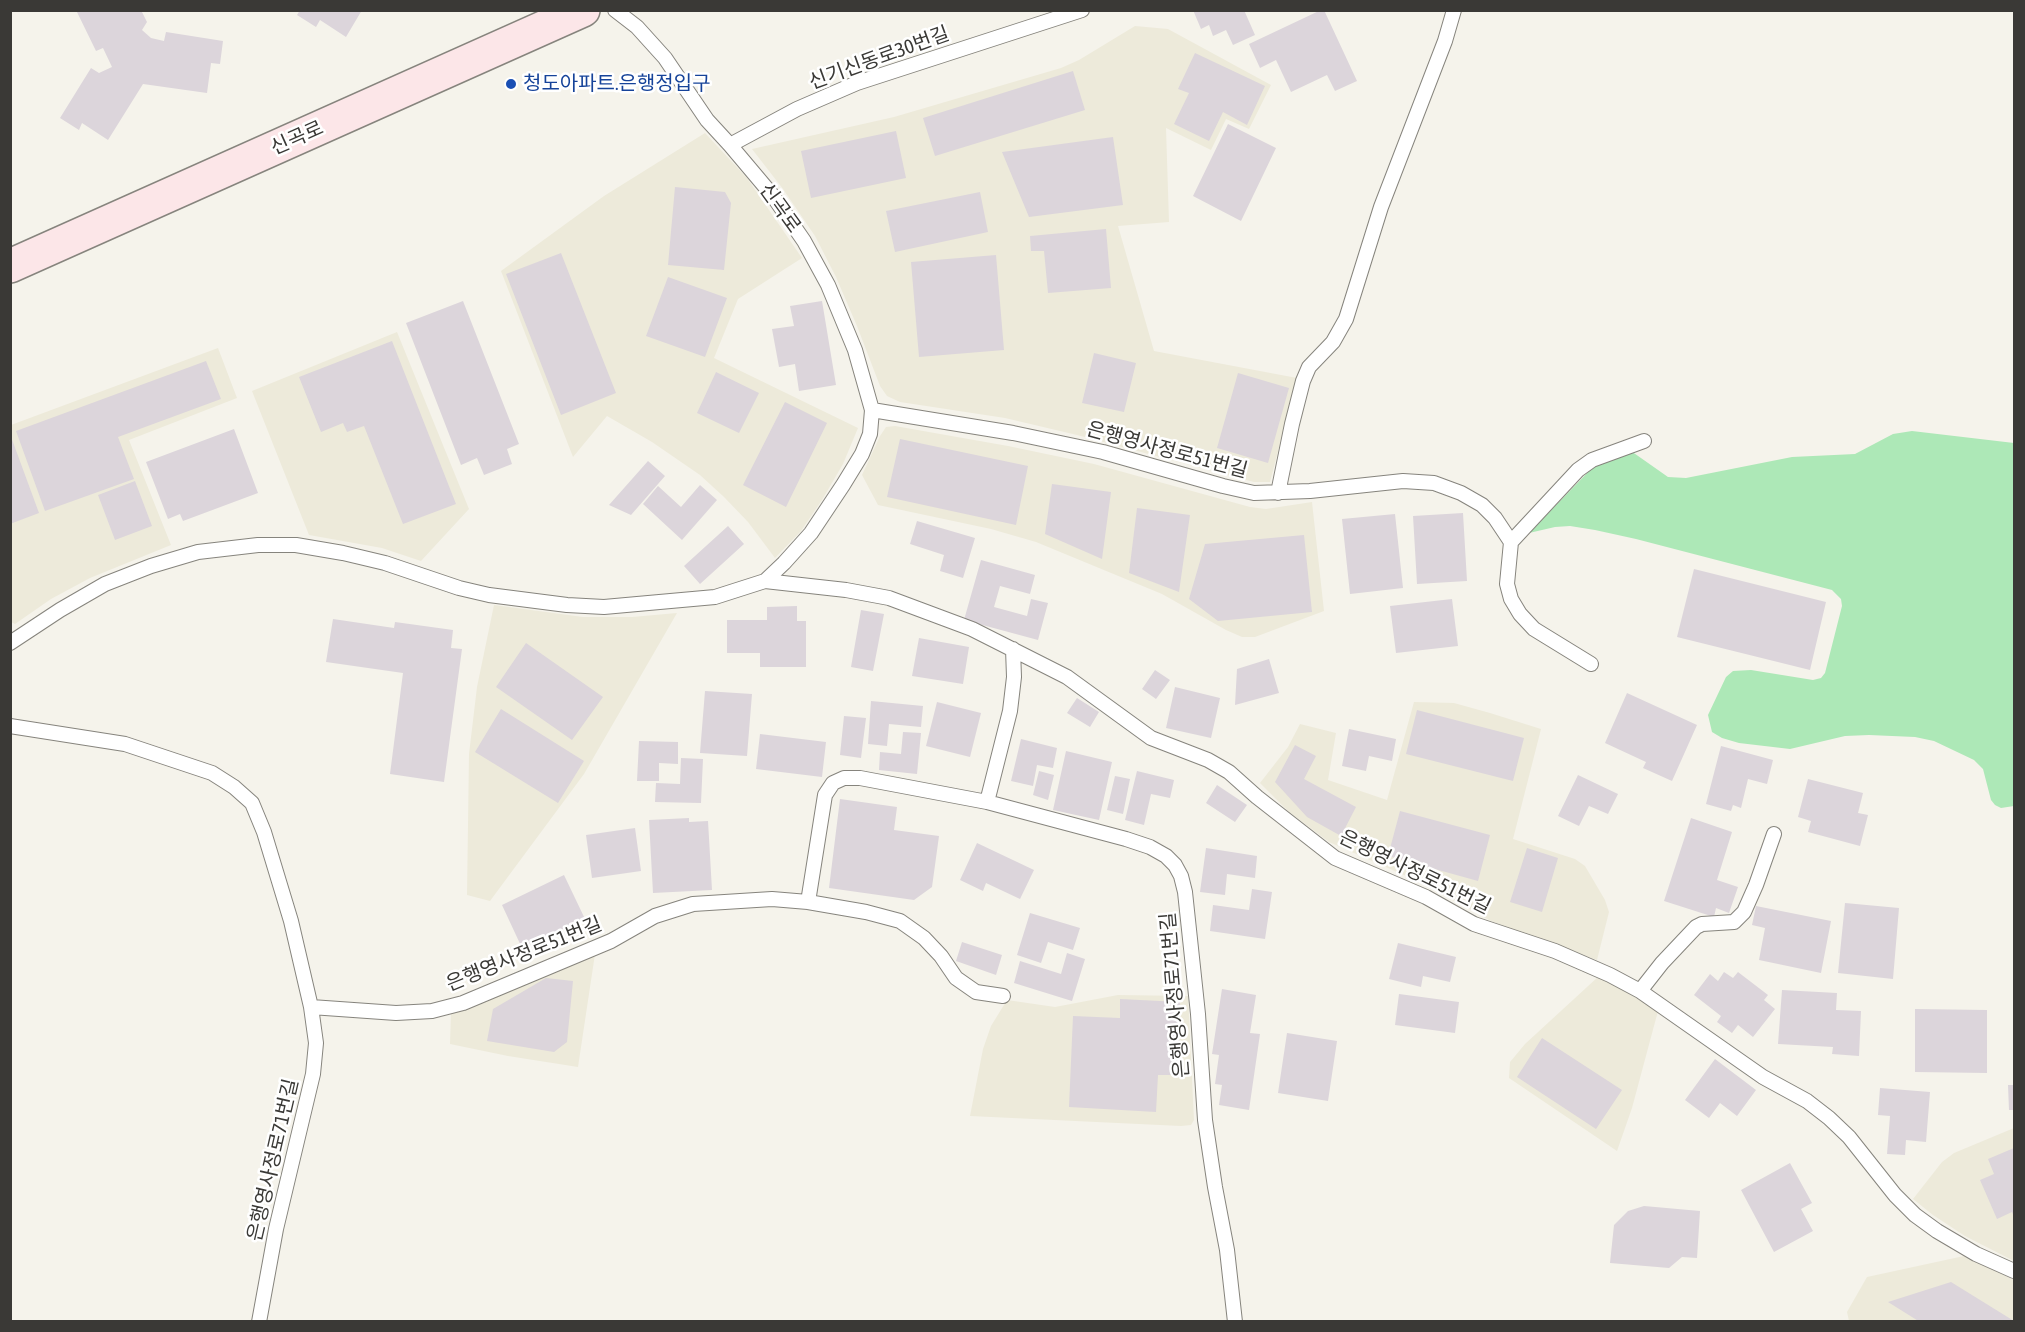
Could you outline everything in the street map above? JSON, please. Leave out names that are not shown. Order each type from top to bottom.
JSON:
[{"type":"street","name":"신곡로","points":[[10,266],[583,10]]},
{"type":"lane","name":"신곡로","points":[[615,10],[637,27],[665,58],[707,120],[773,196],[804,241],[828,285],[855,350],[872,410]]},
{"type":"lane","name":"신기신동로30번길","points":[[730,145],[797,109],[857,83],[1082,10]]},
{"type":"lane","points":[[1278,493],[1303,381],[1310,367],[1332,342],[1346,319],[1381,207],[1445,41],[1454,10]]},
{"type":"lane","name":"은행영사정로51번길","points":[[765,581],[811,533],[843,485],[862,454],[870,434],[872,410],[1013,433],[1103,452],[1254,493],[1278,493],[1404,481],[1434,483],[1461,493],[1482,506],[1495,518],[1511,542]]},
{"type":"lane","points":[[1591,664],[1534,629],[1520,614],[1511,599],[1507,584],[1511,542],[1578,470],[1592,460],[1644,441]]},
{"type":"lane","name":"은행영사정로51번길","points":[[10,643],[105,584],[151,566],[198,552],[258,544],[296,545],[343,553],[386,563],[459,588],[489,595],[567,605],[604,607],[715,597],[765,581],[846,590],[889,598],[972,629],[1067,677],[1151,738],[1208,760],[1229,772],[1335,858],[1426,897],[1474,924],[1589,964],[1640,992],[1763,1077],[1807,1101],[1829,1118],[1849,1137],[1895,1196],[1915,1215],[1976,1254],[2014,1271]]},
{"type":"lane","points":[[987,802],[1010,711],[1014,677],[1013,649]]},
{"type":"lane","points":[[10,726],[125,744],[212,773],[234,787],[252,803],[264,832],[291,921],[311,1007]]},
{"type":"lane","name":"은행영사정로71번길","points":[[808,902],[825,795],[833,783],[844,778],[860,778],[987,802],[1150,848],[1166,856],[1175,865],[1185,892],[1192,949],[1204,1120],[1227,1250],[1235,1322]]},
{"type":"lane","points":[[1640,992],[1691,931],[1702,924],[1734,922],[1744,912],[1774,834]]},
{"type":"lane","name":"은행영사정로51번길","points":[[311,1007],[396,1013],[432,1011],[463,1003],[611,941],[655,916],[693,904],[772,899],[808,902],[866,912],[900,921],[924,938],[941,956],[956,978],[976,992],[1003,996]]},
{"type":"lane","name":"은행영사정로71번길","points":[[259,1322],[276,1229],[313,1074],[316,1042],[311,1007]]},
{"type":"shaded area","points":[[1135,26],[1168,29],[1271,85],[1249,129],[1226,119],[1211,150],[1166,128],[1169,222],[1118,226],[1154,351],[1297,378],[1270,482],[1254,482],[1005,418],[900,402],[887,396],[880,386],[836,277],[815,236],[752,149],[894,117],[1061,68],[1079,60]]},
{"type":"shaded area","points":[[705,133],[747,178],[802,258],[738,299],[714,358],[858,428],[843,464],[822,500],[801,531],[775,558],[748,522],[700,475],[652,442],[607,416],[573,457],[501,271],[604,196]]},
{"type":"shaded area","points":[[397,332],[469,509],[421,561],[382,548],[309,535],[252,391]]},
{"type":"shaded area","points":[[218,348],[237,398],[129,440],[171,545],[90,578],[51,599],[15,624],[11,622],[11,425]]},
{"type":"shaded area","points":[[895,426],[1094,464],[1250,507],[1266,509],[1312,502],[1324,611],[1255,637],[1242,637],[1162,594],[1036,542],[991,529],[878,505],[862,475],[886,427]]},
{"type":"shaded area","points":[[494,605],[583,617],[632,617],[677,613],[584,774],[490,901],[467,895],[469,754],[477,687]]},
{"type":"shaded area","points":[[1414,702],[1454,703],[1541,729],[1513,839],[1575,859],[1585,866],[1605,900],[1609,912],[1597,960],[1491,921],[1422,883],[1329,842],[1289,812],[1260,783],[1288,747],[1300,724],[1336,733],[1328,780],[1387,800]]},
{"type":"shaded area","points":[[595,954],[578,1067],[450,1044],[451,1013]]},
{"type":"shaded area","points":[[1599,976],[1658,1011],[1632,1108],[1617,1151],[1509,1078],[1510,1062],[1525,1044]]},
{"type":"shaded area","points":[[1118,995],[1188,996],[1194,1120],[1191,1125],[970,1116],[983,1049],[991,1026],[1007,1000],[1055,1007]]},
{"type":"shaded area","points":[[2014,1128],[2014,1261],[1965,1236],[1913,1199],[1942,1162],[1954,1153]]},
{"type":"shaded area","points":[[1964,1256],[2014,1280],[2014,1321],[1849,1321],[1847,1312],[1867,1277]]},
{"type":"green space","points":[[1912,431],[2014,443],[2014,806],[2001,808],[1995,805],[1991,800],[1983,769],[1974,760],[1934,741],[1915,737],[1845,736],[1790,749],[1739,743],[1712,732],[1708,715],[1726,677],[1733,671],[1751,670],[1813,680],[1821,678],[1825,673],[1842,606],[1841,599],[1832,590],[1595,530],[1570,526],[1529,533],[1593,467],[1631,451],[1668,477],[1686,478],[1792,457],[1855,454],[1893,434]]},
{"type":"building","points":[[76,10],[141,10],[147,22],[142,30],[151,38],[164,41],[166,32],[223,41],[220,64],[211,63],[207,93],[143,84],[108,140],[82,123],[79,130],[60,118],[91,68],[99,73],[112,67],[103,48],[96,51]]},
{"type":"building","points":[[300,10],[362,10],[346,37],[320,20],[316,27],[297,15]]},
{"type":"building","points":[[1193,10],[1244,10],[1255,35],[1233,45],[1226,30],[1213,36],[1209,25],[1201,29]]},
{"type":"building","points":[[1324,10],[1357,81],[1335,91],[1327,75],[1291,92],[1276,60],[1260,68],[1249,44]]},
{"type":"building","points":[[1195,53],[1265,86],[1247,125],[1223,112],[1209,141],[1174,124],[1189,93],[1178,89]]},
{"type":"building","points":[[1073,71],[1085,110],[935,156],[923,118]]},
{"type":"building","points":[[1228,124],[1276,148],[1241,221],[1193,196]]},
{"type":"building","points":[[896,131],[906,178],[811,198],[801,151]]},
{"type":"building","points":[[1113,137],[1123,205],[1029,217],[1002,152]]},
{"type":"building","points":[[675,187],[725,192],[731,203],[724,270],[668,265]]},
{"type":"building","points":[[980,192],[988,232],[895,252],[886,211]]},
{"type":"building","points":[[1106,229],[1111,288],[1048,293],[1044,251],[1031,251],[1030,236]]},
{"type":"building","points":[[561,253],[616,393],[561,415],[506,274]]},
{"type":"building","points":[[996,255],[1004,350],[919,357],[911,262]]},
{"type":"building","points":[[668,277],[727,298],[705,357],[646,336]]},
{"type":"building","points":[[463,301],[519,444],[507,449],[512,464],[484,475],[477,458],[461,465],[406,323]]},
{"type":"building","points":[[822,301],[836,385],[799,391],[795,364],[779,367],[772,329],[794,326],[790,306]]},
{"type":"building","points":[[392,341],[456,504],[403,524],[364,426],[347,432],[343,423],[321,432],[299,377]]},
{"type":"building","points":[[1094,353],[1136,363],[1124,412],[1082,403]]},
{"type":"building","points":[[206,361],[221,399],[118,437],[134,479],[45,511],[16,431]]},
{"type":"building","points":[[716,372],[759,393],[739,433],[697,413]]},
{"type":"building","points":[[1238,373],[1289,388],[1268,463],[1217,448]]},
{"type":"building","points":[[785,402],[827,423],[786,507],[743,485]]},
{"type":"building","points":[[234,429],[258,493],[183,521],[180,514],[168,519],[146,462]]},
{"type":"building","points":[[10,434],[39,513],[10,524]]},
{"type":"building","points":[[900,439],[1028,466],[1016,525],[887,497]]},
{"type":"building","points":[[648,461],[665,476],[631,515],[609,505]]},
{"type":"building","points":[[135,481],[152,526],[115,540],[98,495]]},
{"type":"building","points":[[1052,484],[1111,492],[1102,559],[1045,534]]},
{"type":"building","points":[[700,485],[717,500],[682,540],[643,504],[658,486],[681,507]]},
{"type":"building","points":[[1137,508],[1190,515],[1179,592],[1129,573]]},
{"type":"building","points":[[1463,513],[1467,581],[1417,584],[1413,516]]},
{"type":"building","points":[[1395,514],[1403,588],[1350,594],[1342,519]]},
{"type":"building","points":[[917,521],[975,538],[963,578],[940,571],[944,555],[910,544]]},
{"type":"building","points":[[728,526],[744,544],[700,584],[684,566]]},
{"type":"building","points":[[1304,535],[1312,612],[1218,621],[1189,599],[1205,544]]},
{"type":"building","points":[[981,560],[1035,575],[1030,594],[1000,586],[994,607],[1027,616],[1031,599],[1048,603],[1038,640],[964,620]]},
{"type":"building","points":[[1694,569],[1826,602],[1810,670],[1677,637]]},
{"type":"building","points":[[1452,599],[1458,646],[1396,653],[1390,606]]},
{"type":"building","points":[[797,606],[797,621],[806,621],[806,667],[760,667],[760,653],[727,653],[727,620],[767,620],[767,607]]},
{"type":"building","points":[[861,610],[884,614],[873,671],[851,667]]},
{"type":"building","points":[[333,619],[394,628],[395,622],[453,630],[451,648],[462,649],[444,782],[390,774],[403,673],[326,662]]},
{"type":"building","points":[[919,638],[969,647],[963,684],[912,676]]},
{"type":"building","points":[[526,643],[603,697],[572,740],[496,687]]},
{"type":"building","points":[[1269,659],[1279,693],[1235,705],[1237,669]]},
{"type":"building","points":[[1155,670],[1170,680],[1156,699],[1142,689]]},
{"type":"building","points":[[1175,687],[1220,698],[1211,738],[1166,728]]},
{"type":"building","points":[[705,691],[752,694],[747,756],[700,753]]},
{"type":"building","points":[[1627,693],[1697,725],[1672,781],[1643,768],[1646,762],[1605,743]]},
{"type":"building","points":[[1077,698],[1099,712],[1090,727],[1067,713]]},
{"type":"building","points":[[871,701],[923,706],[921,727],[889,724],[887,746],[868,744]]},
{"type":"building","points":[[937,702],[981,713],[970,757],[926,746]]},
{"type":"building","points":[[501,709],[584,761],[558,803],[475,752]]},
{"type":"building","points":[[1417,710],[1524,738],[1513,781],[1406,754]]},
{"type":"building","points":[[844,716],[866,718],[861,758],[840,755]]},
{"type":"building","points":[[1349,729],[1396,739],[1392,761],[1369,756],[1366,771],[1342,766]]},
{"type":"building","points":[[903,732],[921,733],[917,774],[879,770],[880,752],[901,754]]},
{"type":"building","points":[[760,734],[826,742],[822,777],[756,769]]},
{"type":"building","points":[[1021,739],[1057,748],[1053,768],[1037,765],[1033,786],[1011,781]]},
{"type":"building","points":[[639,741],[678,742],[678,764],[659,763],[659,781],[637,781]]},
{"type":"building","points":[[1295,745],[1316,756],[1304,779],[1356,807],[1341,836],[1307,817],[1275,782]]},
{"type":"building","points":[[1721,746],[1773,760],[1767,784],[1748,779],[1741,808],[1733,805],[1731,811],[1706,804]]},
{"type":"building","points":[[1066,751],[1112,762],[1099,820],[1053,810]]},
{"type":"building","points":[[681,758],[703,759],[701,803],[655,802],[656,783],[680,784]]},
{"type":"building","points":[[1039,771],[1054,775],[1048,800],[1033,795]]},
{"type":"building","points":[[1137,771],[1174,780],[1170,798],[1151,794],[1144,825],[1125,820]]},
{"type":"building","points":[[1578,775],[1618,794],[1608,814],[1589,806],[1579,826],[1558,816]]},
{"type":"building","points":[[1115,776],[1130,779],[1123,814],[1107,810]]},
{"type":"building","points":[[1808,779],[1863,793],[1858,813],[1868,815],[1860,846],[1808,832],[1811,821],[1798,817]]},
{"type":"building","points":[[1217,785],[1247,805],[1235,822],[1206,803]]},
{"type":"building","points":[[840,799],[897,807],[894,830],[939,836],[932,887],[914,900],[829,888]]},
{"type":"building","points":[[1400,811],[1490,835],[1478,881],[1388,856]]},
{"type":"building","points":[[689,818],[689,822],[708,821],[712,890],[653,893],[649,820]]},
{"type":"building","points":[[1691,818],[1732,832],[1717,880],[1738,887],[1729,913],[1716,908],[1714,917],[1664,901]]},
{"type":"building","points":[[635,828],[641,871],[592,878],[586,835]]},
{"type":"building","points":[[977,843],[1034,870],[1020,899],[986,883],[983,891],[960,880]]},
{"type":"building","points":[[1206,848],[1257,856],[1255,878],[1227,874],[1225,895],[1200,892]]},
{"type":"building","points":[[1527,848],[1558,858],[1542,912],[1510,902]]},
{"type":"building","points":[[564,875],[585,919],[522,948],[502,905]]},
{"type":"building","points":[[1252,889],[1272,892],[1265,939],[1210,931],[1213,905],[1249,910]]},
{"type":"building","points":[[1845,903],[1899,908],[1893,979],[1838,973]]},
{"type":"building","points":[[1756,906],[1831,921],[1821,973],[1759,960],[1765,928],[1752,925]]},
{"type":"building","points":[[1030,913],[1080,928],[1073,950],[1048,942],[1041,963],[1017,955]]},
{"type":"building","points":[[962,942],[1002,955],[996,975],[956,961]]},
{"type":"building","points":[[1398,943],[1456,957],[1450,982],[1423,976],[1421,987],[1389,979]]},
{"type":"building","points":[[1067,953],[1085,959],[1072,1001],[1014,983],[1020,961],[1061,974]]},
{"type":"building","points":[[1724,972],[1733,978],[1738,972],[1768,995],[1764,1000],[1775,1009],[1753,1037],[1738,1025],[1732,1033],[1717,1022],[1721,1016],[1694,995],[1710,974],[1718,981]]},
{"type":"building","points":[[546,978],[573,981],[567,1042],[554,1052],[487,1041],[493,1009]]},
{"type":"building","points":[[1222,989],[1256,995],[1250,1033],[1260,1034],[1249,1110],[1219,1105],[1222,1085],[1215,1084],[1219,1055],[1212,1054]]},
{"type":"building","points":[[1782,990],[1837,993],[1836,1010],[1861,1011],[1859,1056],[1832,1054],[1833,1047],[1778,1044]]},
{"type":"building","points":[[1399,994],[1459,1002],[1455,1033],[1395,1025]]},
{"type":"building","points":[[1120,999],[1180,1002],[1177,1075],[1158,1075],[1156,1112],[1069,1107],[1073,1016],[1120,1018]]},
{"type":"building","points":[[1915,1009],[1987,1010],[1987,1073],[1915,1072]]},
{"type":"building","points":[[1287,1033],[1337,1041],[1328,1101],[1278,1093]]},
{"type":"building","points":[[1542,1038],[1622,1090],[1596,1129],[1517,1077]]},
{"type":"building","points":[[1715,1059],[1756,1090],[1737,1116],[1720,1103],[1709,1118],[1685,1100]]},
{"type":"building","points":[[2008,1085],[2014,1085],[2014,1110],[2009,1110]]},
{"type":"building","points":[[1880,1088],[1930,1092],[1926,1142],[1906,1140],[1905,1155],[1887,1154],[1890,1116],[1878,1115]]},
{"type":"building","points":[[2014,1148],[2014,1217],[2012,1212],[1997,1219],[1980,1180],[1994,1174],[1988,1159]]},
{"type":"building","points":[[1790,1163],[1812,1203],[1801,1209],[1813,1231],[1774,1252],[1741,1190]]},
{"type":"building","points":[[1644,1206],[1700,1211],[1697,1258],[1682,1257],[1669,1268],[1610,1263],[1614,1225],[1628,1211]]},
{"type":"building","points":[[1951,1282],[2014,1322],[1920,1322],[1888,1302]]},
{"type":"place","name":"청도아파트.은행정입구","points":[[511,84]]}]
